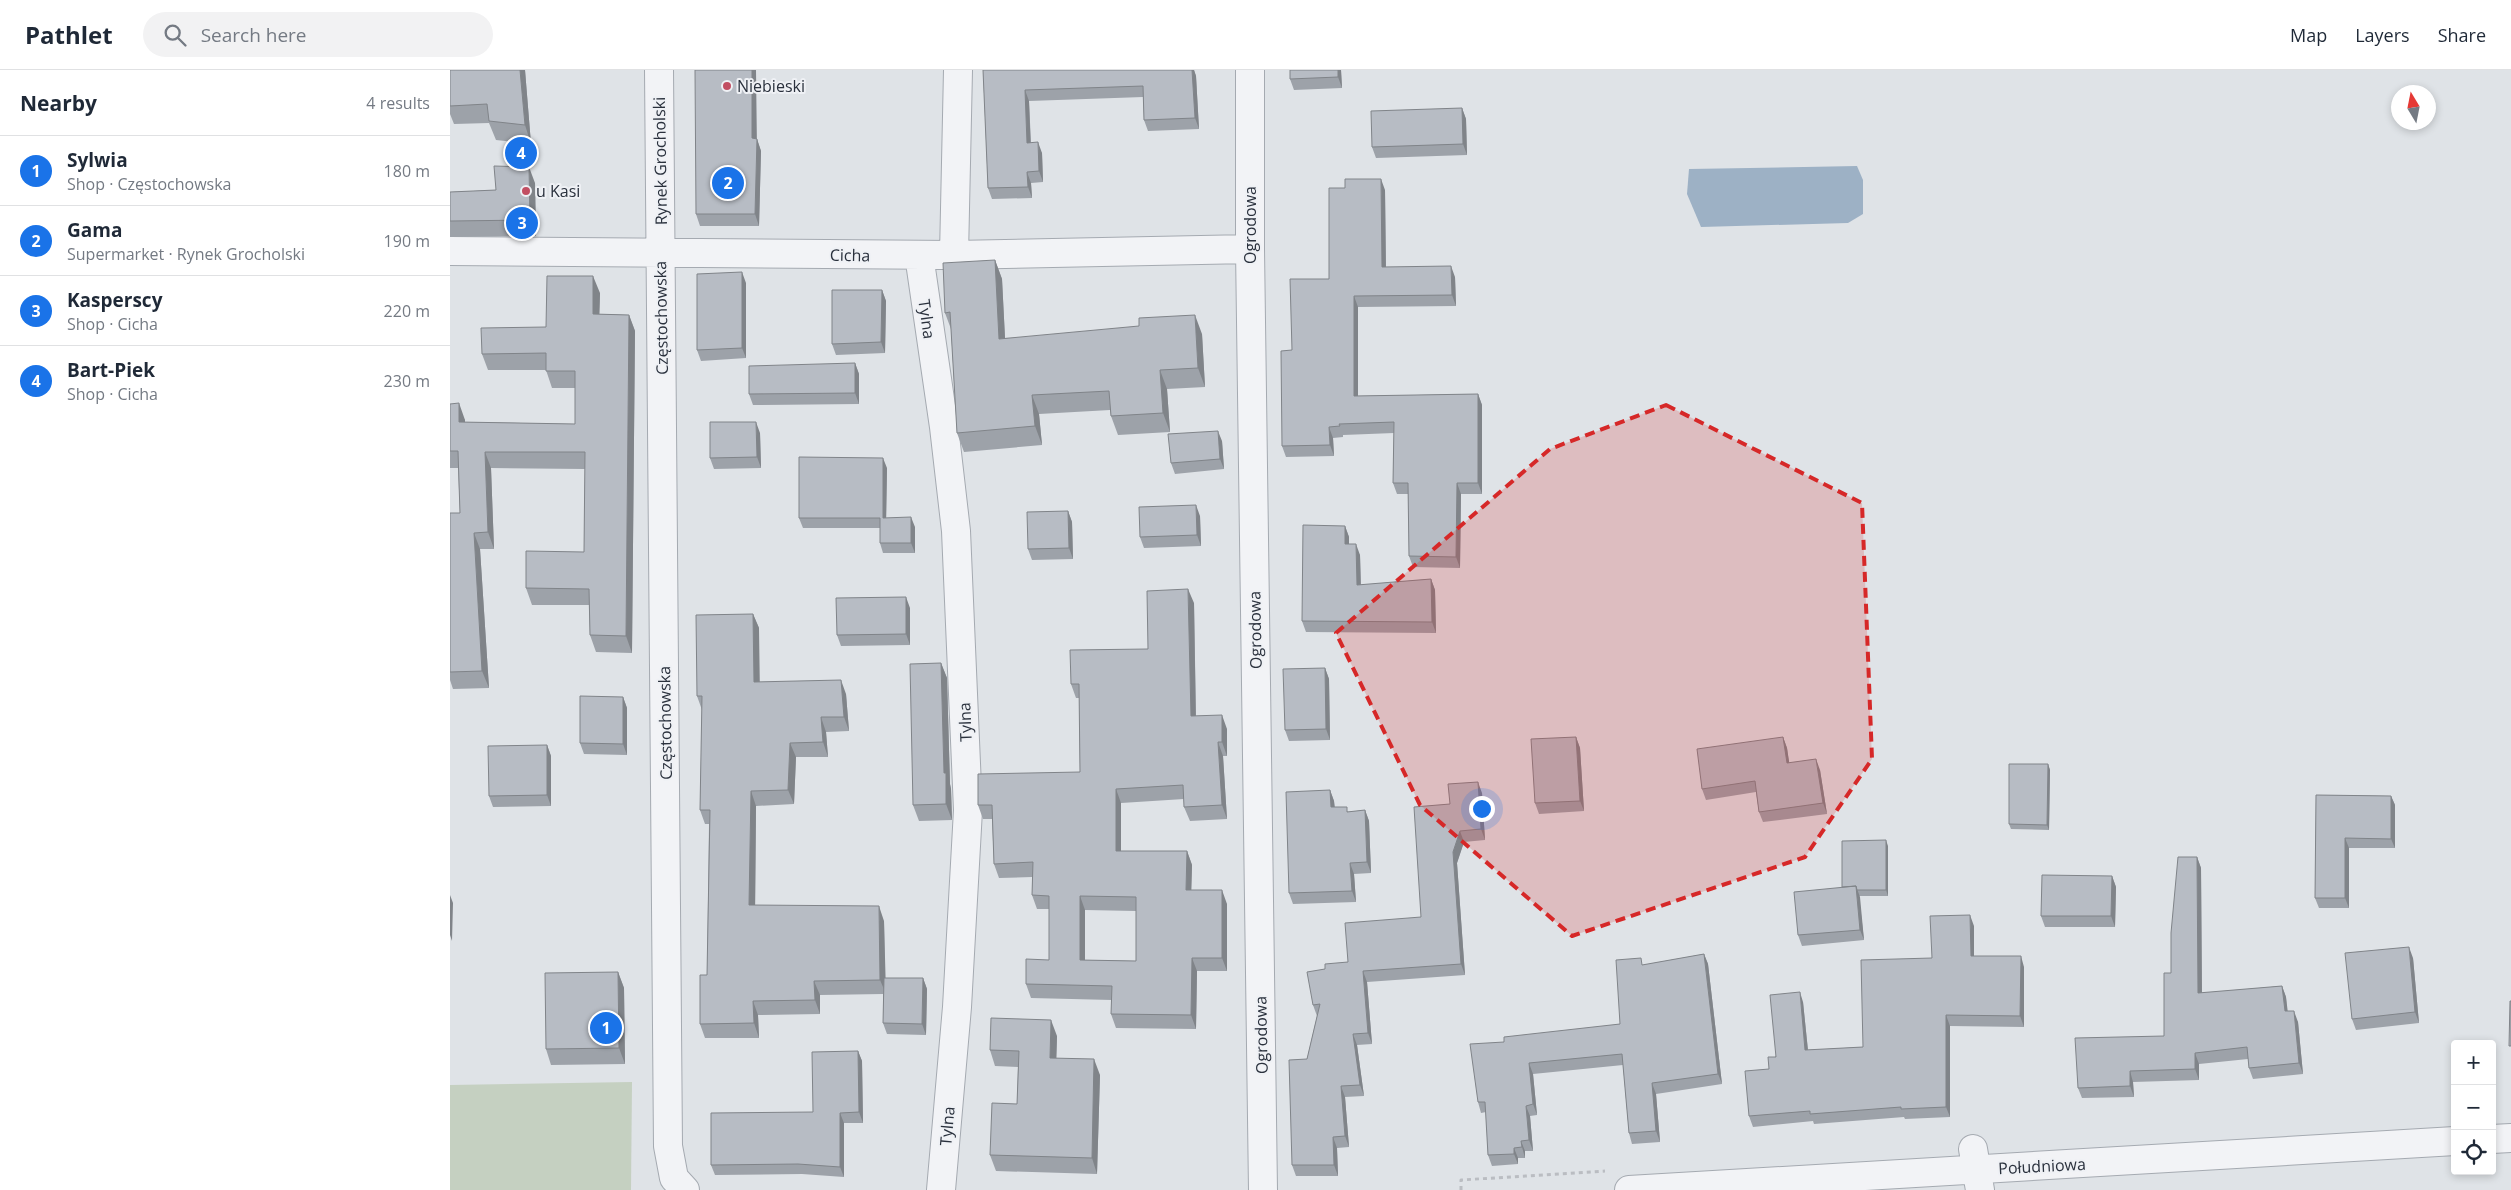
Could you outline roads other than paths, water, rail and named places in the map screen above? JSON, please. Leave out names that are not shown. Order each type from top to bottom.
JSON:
[{"type":"street","name":"Rynek Grocholski","points":[[659,70],[661,252]]},
{"type":"street","points":[[954,255],[958,70]]},
{"type":"street","name":"Ogrodowa","points":[[1250,70],[1250,249],[1263,1190]]},
{"type":"street","name":"Cicha","points":[[450,251],[954,255],[1250,249]]},
{"type":"street","name":"Częstochowska","points":[[661,252],[668,1146],[674,1178],[682,1189]]},
{"type":"street","name":"Tylna","points":[[919,255],[944,427],[956,531],[968,810],[957,1006],[941,1190]]},
{"type":"street","points":[[2496,1139],[2511,1138]]},
{"type":"street","name":"Południowa","points":[[1629,1190],[2451,1141]]},
{"type":"water","points":[[1857,166],[1863,180],[1863,214],[1848,223],[1701,227],[1687,194],[1689,169]]},
{"type":"place","name":"Niebieski","points":[[727,86]]},
{"type":"place","name":"Bart-Piek","points":[[521,153]]},
{"type":"place","name":"Gama","points":[[728,183]]},
{"type":"place","name":"u Kasi","points":[[526,191]]},
{"type":"place","name":"Kasperscy","points":[[522,223]]},
{"type":"place","name":"Sylwia","points":[[606,1028]]}]
